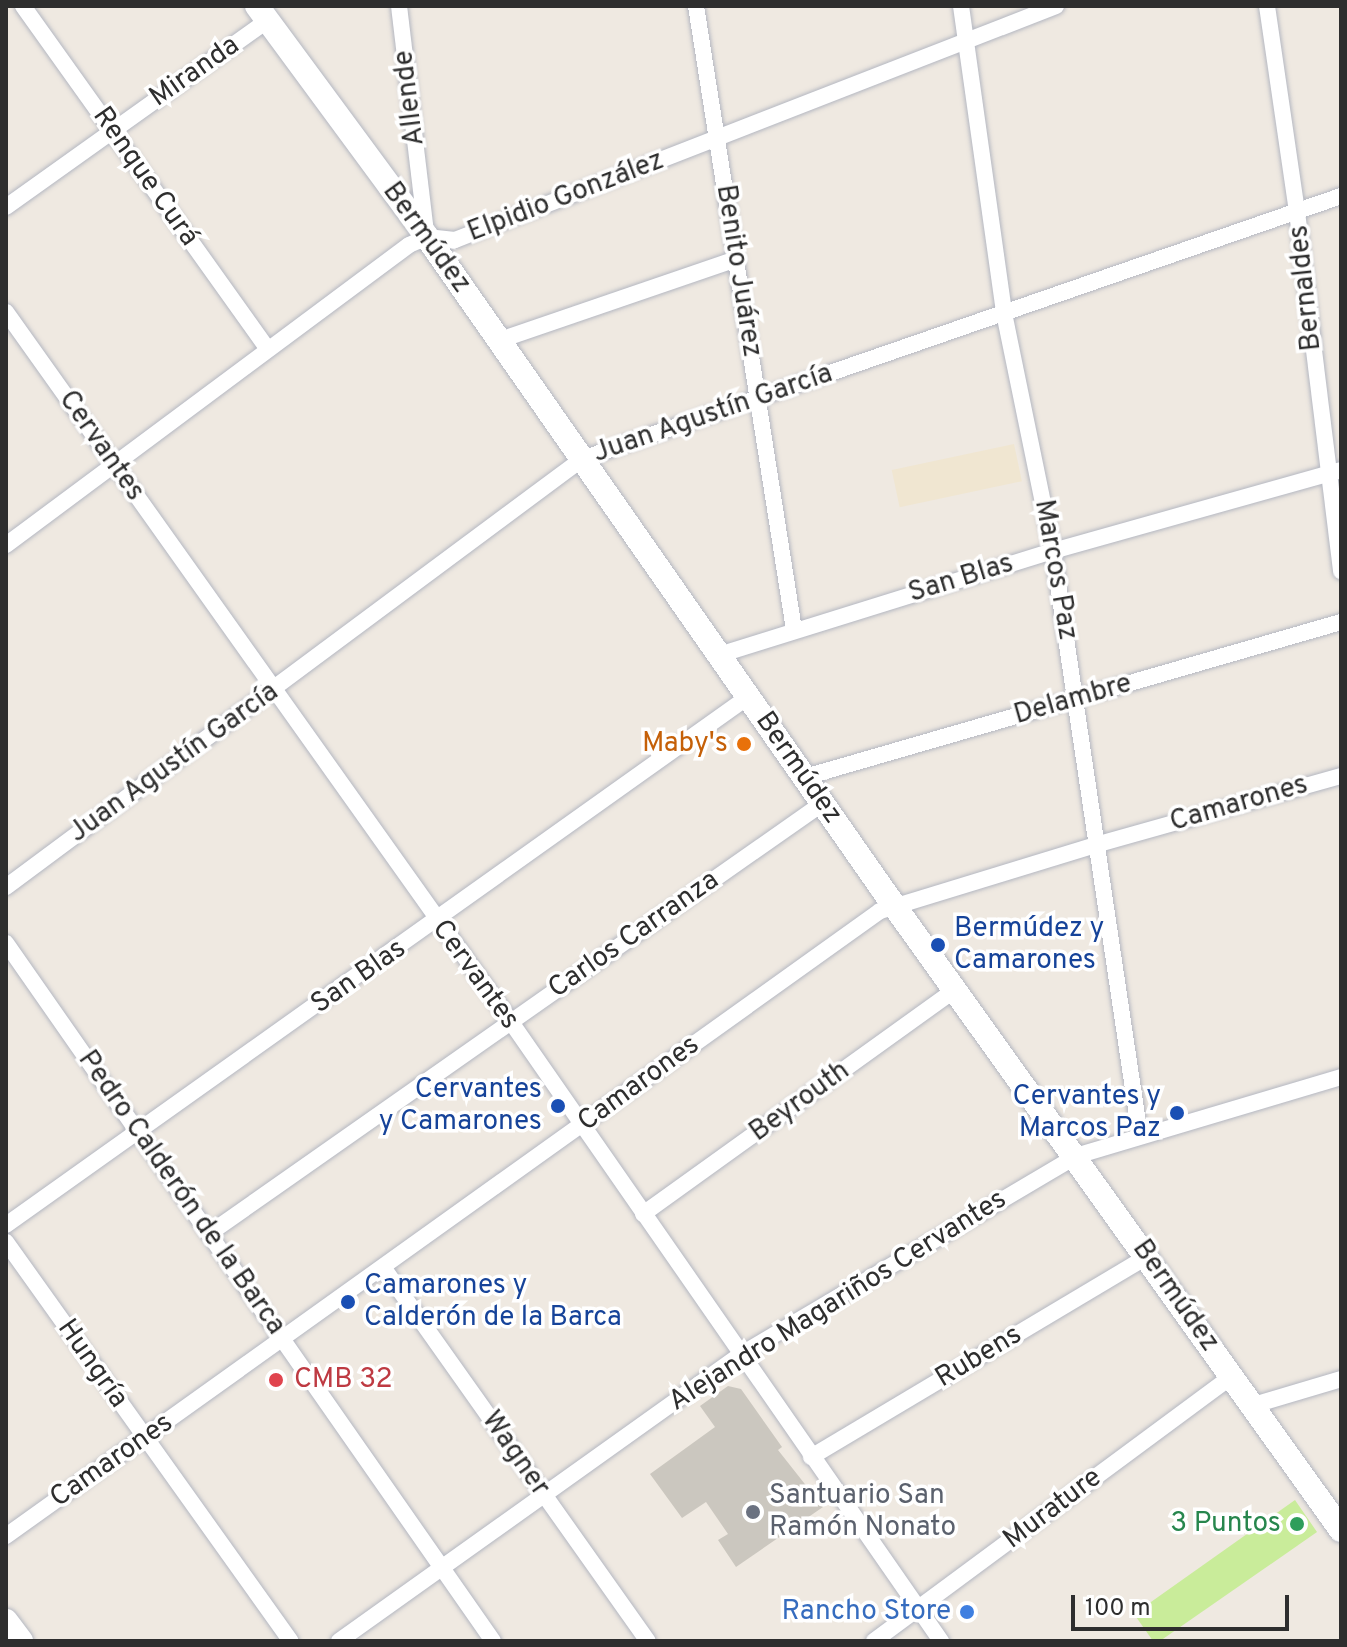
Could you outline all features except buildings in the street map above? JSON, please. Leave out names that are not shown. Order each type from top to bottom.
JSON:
[{"type":"street","name":"Renque Curá","points":[[23,6],[267,348]]},
{"type":"street","name":"Allende","points":[[399,6],[427,237]]},
{"type":"street","name":"Benito Juárez","points":[[696,6],[794,630]]},
{"type":"street","name":"Marcos Paz","points":[[961,6],[1004,313],[1053,551],[1140,1136]]},
{"type":"street","name":"Elpidio González","points":[[6,545],[409,245],[427,237],[455,240],[1056,6]]},
{"type":"street","name":"Bernaldes","points":[[1267,6],[1334,472],[1341,571]]},
{"type":"street","name":"Miranda","points":[[6,207],[112,131],[262,13]]},
{"type":"street","name":"Bermúdez","points":[[262,13],[427,237],[722,654],[748,697],[894,904],[1341,1530]]},
{"type":"street","name":"Juan Agustín García","points":[[6,887],[582,459],[1341,196]]},
{"type":"street","points":[[500,340],[737,259]]},
{"type":"street","name":"Cervantes","points":[[6,312],[436,922],[511,1022],[941,1641]]},
{"type":"street","name":"San Blas","points":[[722,654],[1053,551],[1334,472]]},
{"type":"street","name":"Delambre","points":[[805,777],[1341,622]]},
{"type":"street","name":"San Blas","points":[[6,1225],[436,922],[748,697]]},
{"type":"street","name":"Camarones","points":[[6,1536],[894,904],[1341,776]]},
{"type":"street","name":"Carlos Carranza","points":[[210,1233],[823,803]]},
{"type":"street","name":"Pedro Calderón de la Barca","points":[[6,943],[493,1641]]},
{"type":"street","name":"Beyrouth","points":[[643,1214],[956,989]]},
{"type":"street","name":"Alejandro Magariños Cervantes","points":[[339,1641],[740,1355],[1076,1156],[1341,1077]]},
{"type":"street","name":"Hungría","points":[[6,1242],[291,1641]]},
{"type":"street","name":"Rubens","points":[[811,1457],[1147,1257]]},
{"type":"street","name":"Wagner","points":[[383,1267],[648,1641]]},
{"type":"street","name":"Murature","points":[[874,1641],[1232,1376]]},
{"type":"street","points":[[1254,1405],[1341,1379]]},
{"type":"street","points":[[6,1621],[21,1641]]},
{"type":"shaded area","points":[[1014,444],[1022,481],[900,507],[892,470]]},
{"type":"green space","points":[[1295,1500],[1317,1532],[1160,1641],[1153,1641],[1134,1614]]},
{"type":"place","name":"Maby's","points":[[744,744]]},
{"type":"place","name":"Bermúdez y Camarones","points":[[938,945]]},
{"type":"place","name":"Cervantes y Camarones","points":[[558,1106]]},
{"type":"place","name":"Cervantes y Marcos Paz","points":[[1177,1113]]},
{"type":"place","name":"Camarones y Calderón de la Barca","points":[[348,1302]]},
{"type":"place","name":"CMB 32","points":[[276,1380]]},
{"type":"place","name":"Santuario San Ramón Nonato","points":[[753,1512]]},
{"type":"place","name":"3 Puntos","points":[[1297,1524]]},
{"type":"place","name":"Rancho Store","points":[[967,1612]]}]
